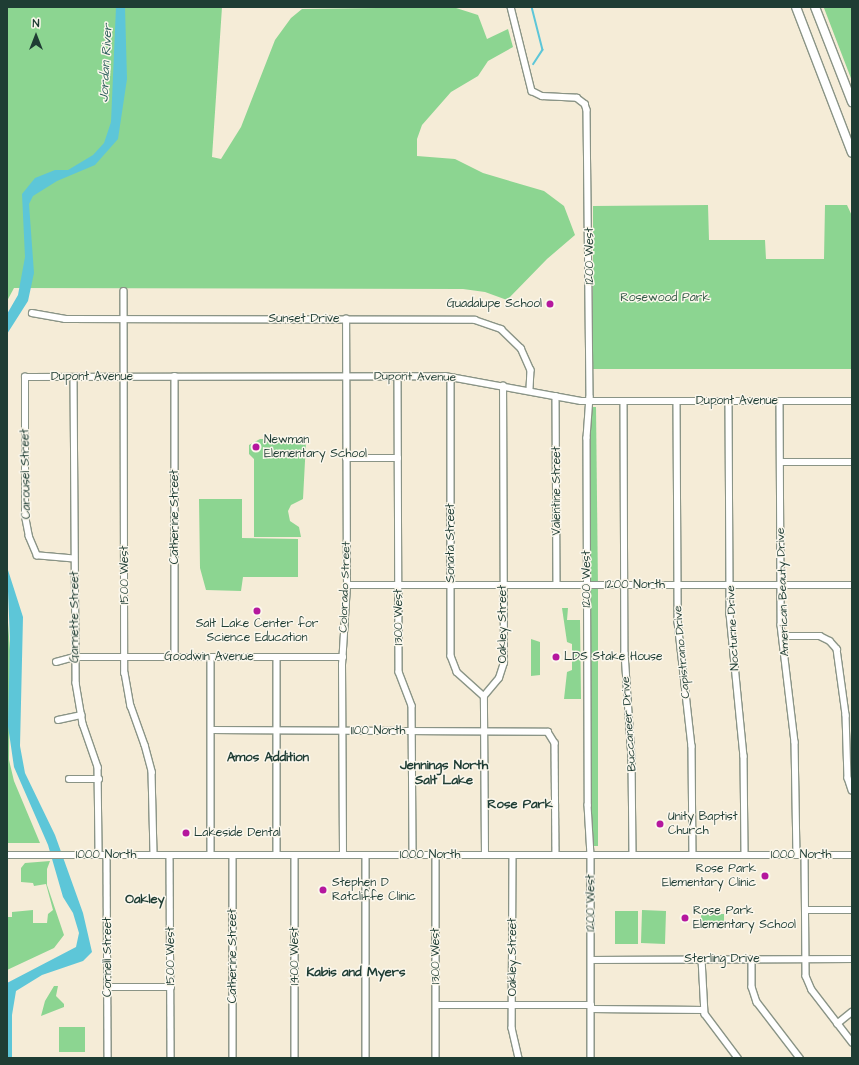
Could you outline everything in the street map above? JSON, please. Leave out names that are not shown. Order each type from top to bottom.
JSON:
[{"type":"highway","points":[[796,7],[852,153]]},
{"type":"highway","points":[[815,7],[852,102]]},
{"type":"street","name":"1200 West","points":[[511,7],[532,91],[542,96],[577,98],[583,102],[587,110],[590,401],[587,434],[588,805],[591,855],[591,1058]]},
{"type":"street","name":"1500 West","points":[[124,291],[125,657],[129,700],[152,772],[154,855]]},
{"type":"street","name":"Sunset Drive","points":[[32,313],[58,318],[124,319],[461,318],[488,323],[512,338],[524,352],[532,374],[530,391]]},
{"type":"street","name":"Colorado Street","points":[[343,855],[343,657],[347,585],[346,319]]},
{"type":"street","name":"Garnette Street","points":[[74,376],[75,657],[81,714],[97,761],[99,779],[99,855]]},
{"type":"street","name":"Catherine Street","points":[[174,376],[175,657]]},
{"type":"street","name":"1300 West","points":[[398,376],[399,672],[401,683],[411,703],[413,855]]},
{"type":"street","name":"Dupont Avenue","points":[[25,377],[451,377],[590,401],[852,401]]},
{"type":"street","name":"Carousel Street","points":[[25,377],[25,517],[29,537],[37,556],[74,559]]},
{"type":"street","name":"Sonata Street","points":[[451,377],[452,663],[459,675],[484,696]]},
{"type":"street","name":"Oakley Street","points":[[484,696],[499,678],[504,667],[503,386]]},
{"type":"street","name":"Valentine Street","points":[[556,396],[557,585]]},
{"type":"street","name":"Buccaneer Drive","points":[[624,401],[625,665],[632,759],[633,855]]},
{"type":"street","name":"Capistrano Drive","points":[[677,401],[680,653],[692,757],[694,855]]},
{"type":"street","name":"Nocturne Drive","points":[[729,401],[730,585],[732,650],[744,756],[745,855]]},
{"type":"street","name":"American Beauty Drive","points":[[780,401],[782,636],[795,742],[797,855]]},
{"type":"street","points":[[346,458],[398,458]]},
{"type":"street","points":[[780,462],[852,462]]},
{"type":"street","name":"1200 North","points":[[347,585],[852,585]]},
{"type":"street","points":[[782,636],[820,636],[830,641],[837,649],[846,715],[848,778],[852,790]]},
{"type":"street","name":"Goodwin Avenue","points":[[56,662],[75,657],[343,657]]},
{"type":"street","points":[[211,657],[211,855]]},
{"type":"street","points":[[277,657],[277,855]]},
{"type":"street","points":[[484,696],[485,855]]},
{"type":"street","points":[[58,720],[81,714]]},
{"type":"street","name":"1100 North","points":[[211,730],[546,731],[555,740],[556,855]]},
{"type":"street","points":[[69,779],[99,779]]},
{"type":"street","name":"1000 North","points":[[7,855],[852,855]]},
{"type":"street","name":"Cornell Street","points":[[108,855],[108,1058]]},
{"type":"street","name":"1500 West","points":[[170,855],[171,1058]]},
{"type":"street","name":"Catherine Street","points":[[233,855],[233,1058]]},
{"type":"street","name":"1400 West","points":[[295,855],[295,1058]]},
{"type":"street","points":[[366,855],[366,1058]]},
{"type":"street","name":"1300 West","points":[[436,855],[436,1058]]},
{"type":"street","name":"Oakley Street","points":[[513,855],[512,1006],[513,1034],[519,1058]]},
{"type":"street","points":[[804,855],[805,959],[809,986],[852,1042]]},
{"type":"street","points":[[805,910],[852,910]]},
{"type":"street","points":[[752,959],[753,991],[757,1002],[800,1058]]},
{"type":"street","name":"Sterling Drive","points":[[591,960],[852,959]]},
{"type":"street","points":[[702,960],[704,1010],[738,1058]]},
{"type":"street","points":[[108,987],[171,987]]},
{"type":"street","points":[[436,1006],[591,1007],[704,1010]]},
{"type":"street","points":[[837,1024],[852,1012]]},
{"type":"green space","points":[[7,7],[222,7],[212,157],[221,159],[241,127],[275,40],[291,18],[302,9],[453,7],[478,15],[487,39],[508,29],[513,47],[488,61],[478,76],[451,92],[422,125],[417,139],[417,156],[455,159],[483,173],[544,191],[564,206],[575,235],[547,259],[507,300],[485,292],[463,289],[14,288],[7,301]]},
{"type":"green space","points":[[821,7],[852,7],[852,81],[824,8]]},
{"type":"green space","name":"Rosewood Park","points":[[708,205],[709,240],[765,240],[766,259],[824,259],[825,205],[847,205],[852,216],[852,369],[593,369],[593,206]]},
{"type":"green space","points":[[592,407],[596,407],[598,846],[594,846],[591,805],[589,434]]},
{"type":"green space","points":[[260,439],[304,439],[306,442],[303,499],[291,505],[288,511],[290,521],[299,527],[301,537],[254,537],[254,459],[249,454],[249,445]]},
{"type":"green space","points":[[199,499],[242,499],[242,538],[298,539],[298,577],[243,577],[241,591],[206,590],[200,568]]},
{"type":"green space","points":[[562,608],[568,608],[567,620],[580,620],[581,699],[564,699],[567,672],[572,670],[572,644],[567,642]]},
{"type":"green space","points":[[7,609],[10,650],[9,760],[14,781],[40,843],[7,843]]},
{"type":"green space","points":[[531,639],[540,642],[540,675],[531,676]]},
{"type":"green space","points":[[50,861],[47,869],[47,885],[64,935],[54,948],[7,970],[7,917],[12,917],[12,912],[33,910],[33,923],[47,923],[48,914],[53,910],[46,884],[34,886],[33,883],[21,882],[21,868],[25,863]]},
{"type":"green space","points":[[642,910],[666,911],[665,944],[641,943]]},
{"type":"green space","points":[[615,911],[638,911],[638,944],[615,944]]},
{"type":"green space","points":[[701,914],[724,914],[724,922],[701,922]]},
{"type":"green space","points":[[54,986],[58,986],[56,996],[64,1004],[64,1007],[41,1016],[45,1001]]},
{"type":"green space","points":[[59,1027],[85,1027],[85,1052],[59,1052]]},
{"type":"water","points":[[116,7],[125,7],[127,79],[118,139],[95,165],[57,181],[33,196],[29,204],[34,273],[28,301],[7,334],[7,314],[18,295],[25,257],[22,194],[35,178],[55,170],[68,170],[93,155],[104,143],[111,122]]},
{"type":"water","points":[[7,567],[23,617],[20,746],[25,773],[55,835],[83,913],[92,952],[83,961],[42,975],[16,991],[12,1015],[12,1058],[7,1058],[7,983],[76,947],[79,933],[73,913],[63,897],[48,845],[14,767],[8,726],[10,640]]},
{"type":"waterway","points":[[532,7],[543,50],[534,64]]},
{"type":"place","name":"Guadalupe School","points":[[550,304]]},
{"type":"place","name":"Newman Elementary School","points":[[256,447]]},
{"type":"place","name":"Salt Lake Center for Science Education","points":[[257,611]]},
{"type":"place","name":"LDS Stake House","points":[[556,657]]},
{"type":"place","name":"Unity Baptist Church","points":[[660,824]]},
{"type":"place","name":"Lakeside Dental","points":[[186,833]]},
{"type":"place","name":"Rose Park Elementary Clinic","points":[[765,876]]},
{"type":"place","name":"Stephen D Ratcliffe Clinic","points":[[323,890]]},
{"type":"place","name":"Rose Park Elementary School","points":[[685,918]]},
{"type":"district","name":"Amos Addition","points":[[268,757]]},
{"type":"district","name":"Jennings North Salt Lake","points":[[444,774]]},
{"type":"district","name":"Rose Park","points":[[520,804]]},
{"type":"district","name":"Oakley","points":[[145,899]]},
{"type":"district","name":"Kabis and Myers","points":[[356,972]]},
{"type":"water label","name":"Jordan River","points":[[106,63]]}]
